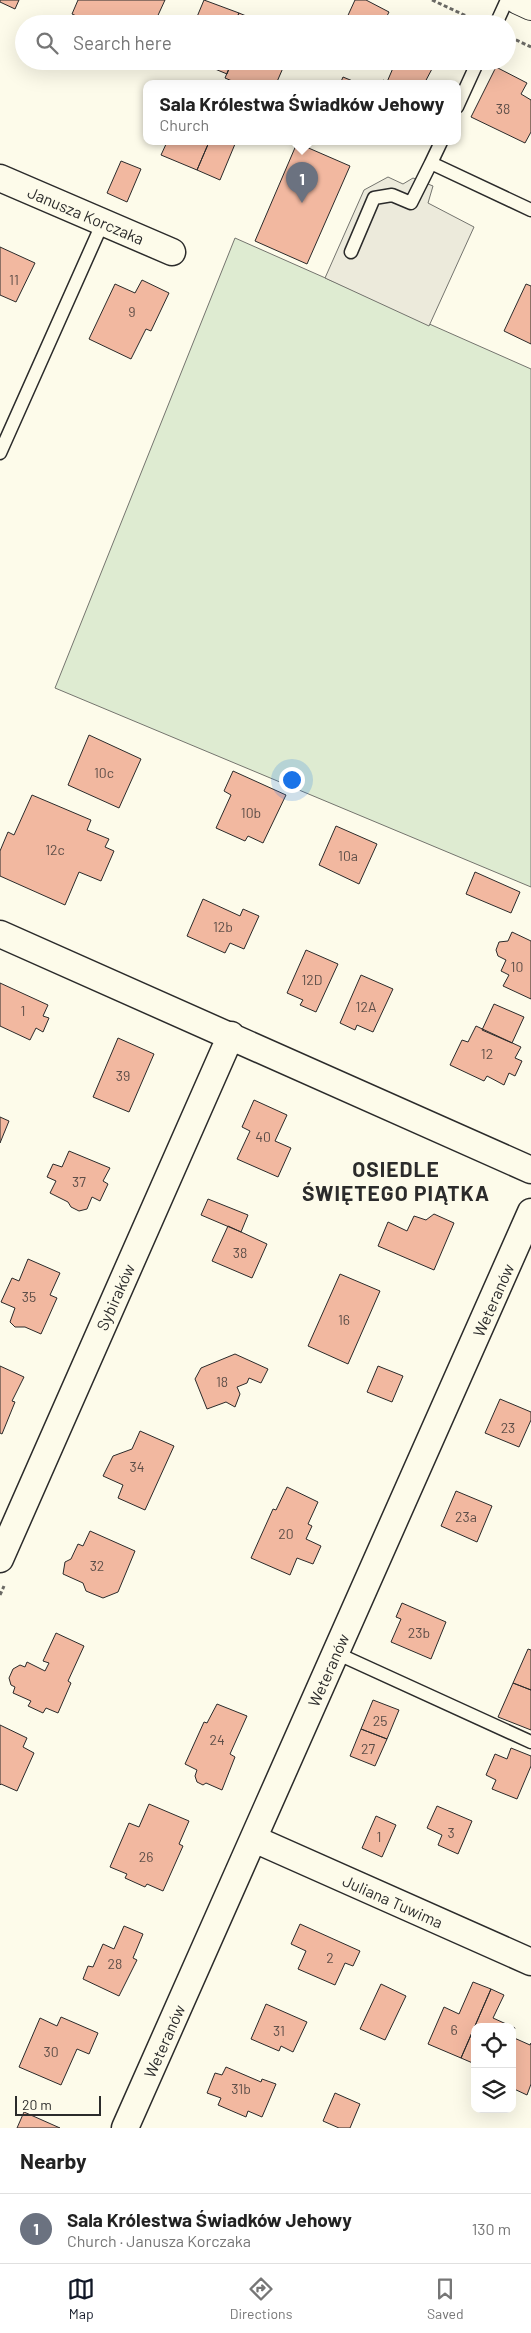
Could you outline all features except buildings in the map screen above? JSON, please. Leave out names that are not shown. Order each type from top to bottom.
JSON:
[{"type":"street","points":[[518,0],[531,6]]},
{"type":"street","name":"Janusza Korczaka","points":[[0,178],[172,252]]},
{"type":"street","points":[[0,934],[231,1035],[531,1170]]},
{"type":"street","name":"Sybiraków","points":[[0,1559],[231,1035]]},
{"type":"street","name":"Weteranów","points":[[125,2128],[336,1653],[524,1249],[531,1212]]},
{"type":"street","name":"Juliana Tuwima","points":[[254,1840],[531,1962]]},
{"type":"lane","points":[[500,15],[507,0]]},
{"type":"lane","points":[[461,99],[474,70]]},
{"type":"lane","points":[[351,252],[374,198],[392,195],[411,204],[440,145]]},
{"type":"lane","points":[[431,163],[531,210]]},
{"type":"lane","points":[[0,453],[103,222]]},
{"type":"lane","points":[[336,1653],[531,1742]]},
{"type":"path","points":[[432,0],[463,15]]},
{"type":"path","points":[[516,40],[531,46]]},
{"type":"green space","points":[[235,238],[531,369],[531,887],[55,688]]},
{"type":"shaded area","points":[[388,177],[403,184],[413,178],[433,186],[428,203],[474,227],[429,326],[325,278],[364,190]]},
{"type":"place","name":"Sala Królestwa Świadków Jehowy","points":[[302,203]]},
{"type":"district","name":"OSIEDLE ŚWIĘTEGO PIĄTKA","points":[[396,1180]]}]
